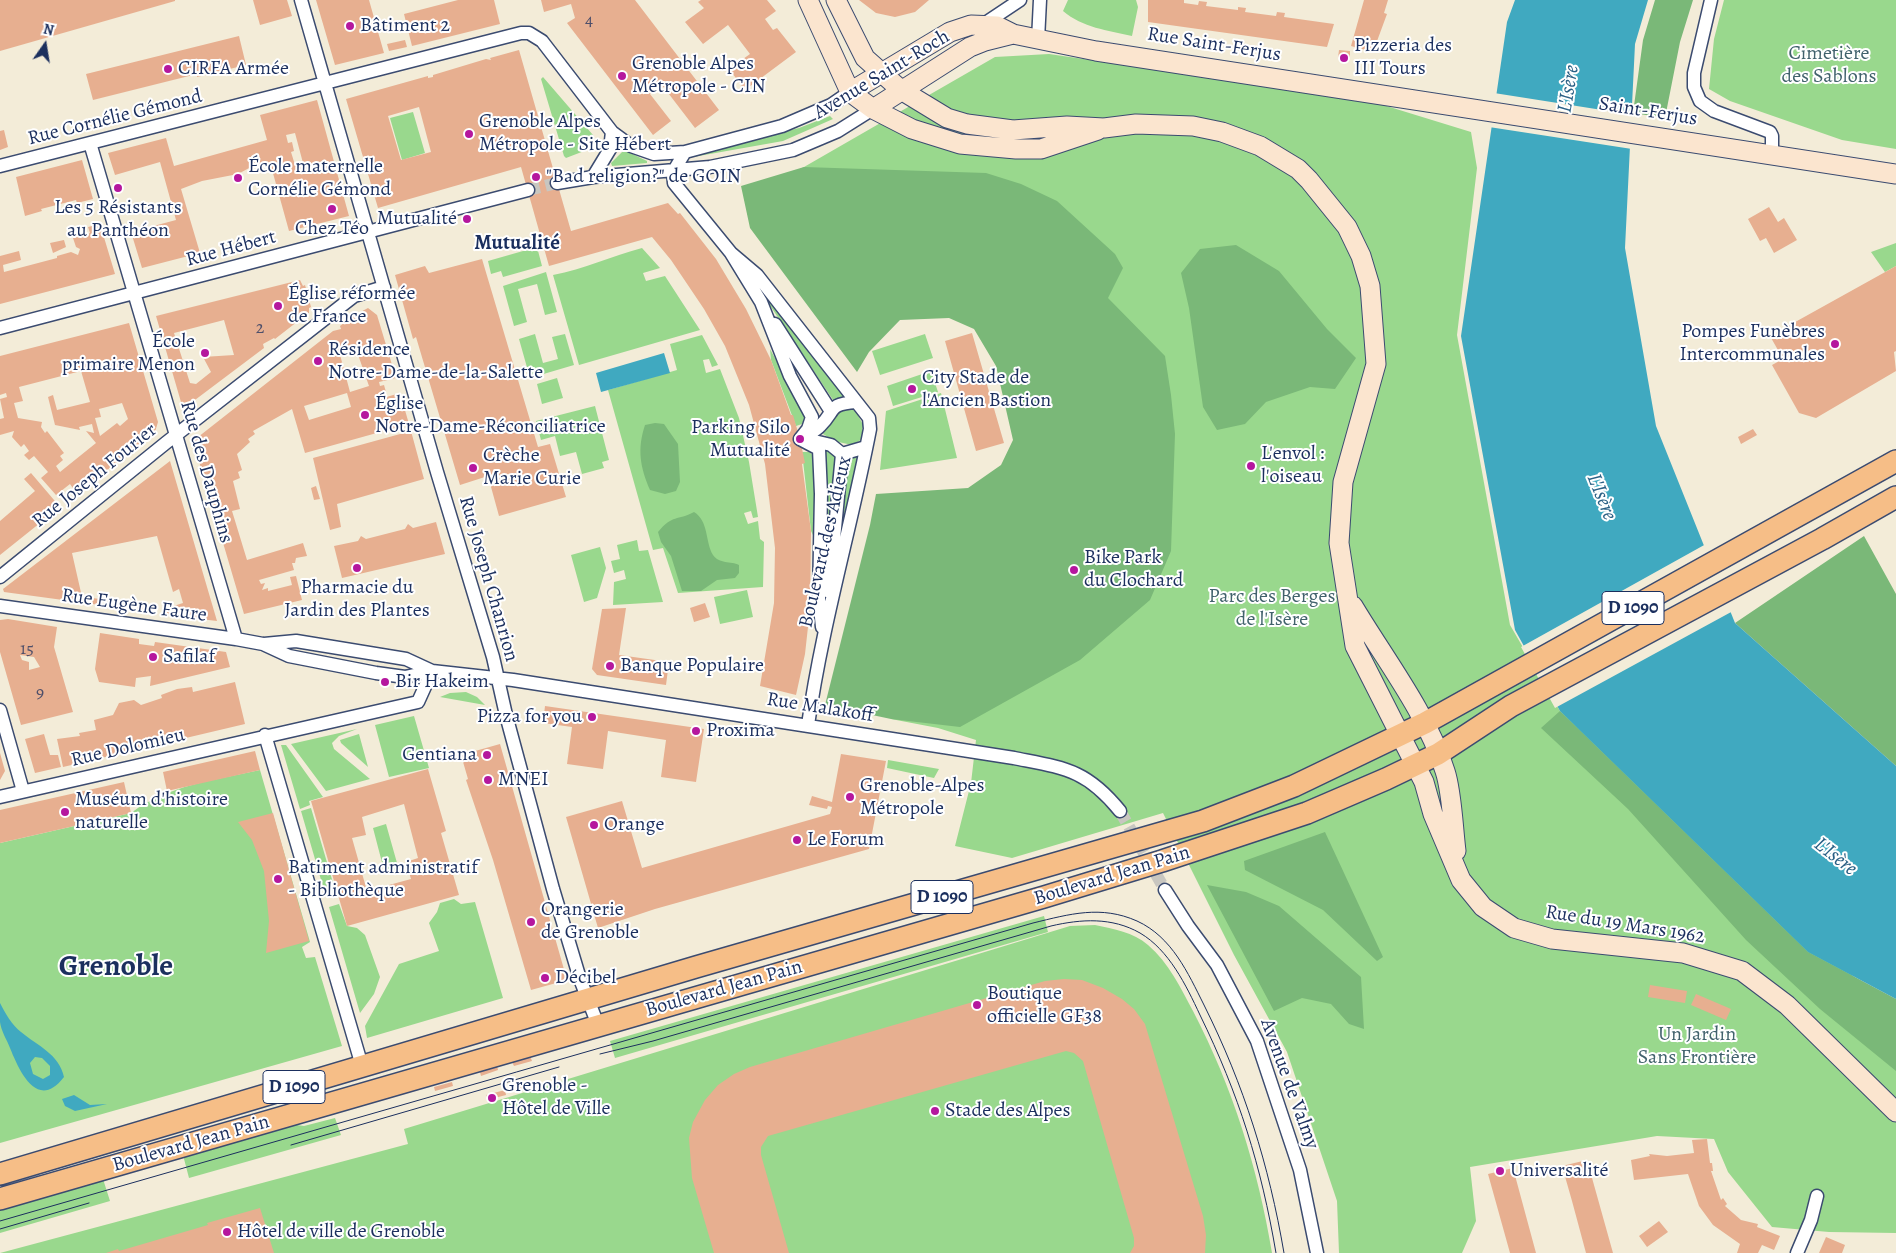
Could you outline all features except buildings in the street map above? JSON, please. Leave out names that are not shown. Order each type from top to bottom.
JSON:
[{"type":"main road","points":[[808,0],[850,92]]},
{"type":"main road","name":"Rue du 19 Mars 1962","points":[[836,0],[865,58],[881,75],[901,90],[947,118],[968,124],[1013,130],[1067,126],[1104,128],[1136,124],[1193,126],[1222,132],[1260,146],[1298,169],[1330,204],[1347,227],[1361,256],[1370,286],[1376,364],[1343,482],[1339,543],[1355,646],[1416,764],[1424,782],[1433,814],[1461,880],[1483,907],[1514,928],[1552,939],[1683,953],[1742,971],[1787,1005],[1896,1112]]},
{"type":"main road","name":"Avenue Saint-Roch","points":[[850,92],[950,32],[971,26],[997,26],[1013,34]]},
{"type":"main road","name":"Avenue Saint-Roch","points":[[872,109],[970,47],[1013,34]]},
{"type":"main road","name":"Rue Saint-Ferjus","points":[[1013,34],[1096,51],[1408,98]]},
{"type":"main road","name":"Rue du 19 Mars 1962","points":[[850,92],[872,109],[912,129],[935,137],[988,148],[1041,148],[1104,128]]},
{"type":"main road","name":"Saint-Ferjus","points":[[1408,98],[1896,174]]},
{"type":"main road","name":"D 1090","points":[[1425,723],[1896,461]]},
{"type":"main road","name":"D 1090","points":[[1438,754],[1511,706],[1896,497]]},
{"type":"main road","name":"Rue du 19 Mars 1962","points":[[1349,598],[1425,723],[1438,754],[1448,785],[1461,880]]},
{"type":"main road","name":"Boulevard Jean Pain","points":[[0,1174],[362,1066],[1203,821],[1294,786],[1425,723]]},
{"type":"main road","name":"Boulevard Jean Pain","points":[[0,1199],[1044,897],[1162,861],[1306,813],[1366,788],[1438,754]]},
{"type":"street","name":"Rue Joseph Chanrion","points":[[301,0],[327,84],[498,679],[553,889],[588,1000],[598,1025]]},
{"type":"street","name":"Avenue Saint-Roch","points":[[981,26],[1020,0]]},
{"type":"street","points":[[1038,40],[1040,0]]},
{"type":"street","points":[[1712,0],[1697,57],[1694,87],[1700,101],[1714,111],[1770,132],[1772,136],[1772,154]]},
{"type":"street","name":"Rue Cornélie Gémond","points":[[0,166],[521,33],[529,33],[542,41],[612,132],[632,146],[654,154]]},
{"type":"street","name":"Avenue Saint-Roch","points":[[654,154],[685,152],[782,126],[831,105],[850,92]]},
{"type":"street","name":"Avenue Saint-Roch","points":[[674,172],[744,161],[793,150],[838,131],[872,109]]},
{"type":"street","points":[[593,177],[610,148],[612,132]]},
{"type":"street","name":"Rue des Dauphins","points":[[90,143],[236,639]]},
{"type":"street","points":[[557,183],[593,177],[674,172],[685,152]]},
{"type":"street","name":"Boulevard des Adieux","points":[[674,172],[674,183],[731,253],[830,410]]},
{"type":"street","name":"Rue Hébert","points":[[0,328],[528,190]]},
{"type":"street","name":"Boulevard des Adieux","points":[[731,253],[757,275],[869,418],[870,428],[854,510],[821,644],[808,725]]},
{"type":"street","name":"Rue Joseph Fourier","points":[[0,577],[175,435],[354,296],[384,287]]},
{"type":"street","name":"Boulevard des Adieux","points":[[761,302],[790,376],[812,417],[808,429],[800,439]]},
{"type":"street","points":[[800,439],[821,426],[830,410],[843,403],[856,402]]},
{"type":"street","name":"Boulevard des Adieux","points":[[800,439],[816,440],[831,445],[842,454]]},
{"type":"street","name":"Boulevard des Adieux","points":[[800,439],[819,449],[821,494],[819,598],[822,625]]},
{"type":"street","name":"Boulevard des Adieux","points":[[842,454],[866,447]]},
{"type":"street","name":"Boulevard des Adieux","points":[[821,644],[842,454]]},
{"type":"street","name":"Rue Eugène Faure","points":[[0,606],[263,644]]},
{"type":"street","points":[[263,644],[296,641],[406,660],[432,671]]},
{"type":"street","points":[[263,644],[289,656],[345,668],[405,677],[432,671]]},
{"type":"street","name":"Rue Malakoff","points":[[432,671],[498,679],[959,748],[1068,768],[1085,776],[1120,811]]},
{"type":"street","name":"Rue Dolomieu","points":[[0,797],[265,735],[418,702],[432,671]]},
{"type":"street","points":[[0,710],[23,791]]},
{"type":"street","points":[[265,735],[362,1066]]},
{"type":"street","name":"Avenue de Valmy","points":[[1165,890],[1188,926],[1217,965],[1257,1041],[1300,1170],[1317,1253]]},
{"type":"street","points":[[1797,1253],[1811,1220],[1818,1196]]},
{"type":"green space","points":[[1068,0],[1136,0],[1138,7],[1132,36],[1096,28],[1071,17],[1063,11]]},
{"type":"green space","points":[[1655,0],[1693,0],[1680,42],[1665,118],[1633,113],[1643,40]]},
{"type":"green space","name":"Cimetière des Sablons","points":[[1724,0],[1896,0],[1896,149],[1842,140],[1730,101],[1709,89],[1714,39]]},
{"type":"green space","name":"Parc des Berges de l'Isère","points":[[1049,54],[1367,100],[1471,132],[1477,168],[1457,335],[1510,625],[1560,711],[1896,1015],[1896,1233],[1829,1232],[1772,1227],[1728,1172],[1714,1139],[1657,1136],[1470,1167],[1476,1221],[1462,1253],[1339,1253],[1337,1201],[1287,1052],[1234,955],[1163,813],[1012,858],[955,846],[971,783],[976,740],[938,728],[891,719],[1143,358],[779,179],[804,167],[995,57]]},
{"type":"green space","points":[[543,77],[593,135],[592,148],[566,158],[564,156],[541,79]]},
{"type":"green space","points":[[413,112],[425,153],[402,160],[390,118]]},
{"type":"green space","points":[[830,116],[833,119],[783,141],[693,157],[694,154],[799,128]]},
{"type":"green space","points":[[624,150],[647,161],[647,163],[612,166],[611,163]]},
{"type":"green space","points":[[804,167],[986,173],[1021,184],[1057,201],[1115,254],[1123,268],[1108,298],[1165,356],[1175,434],[1171,551],[1150,600],[1080,660],[960,727],[891,719],[825,705],[876,494],[968,488],[1001,465],[1013,440],[996,366],[974,329],[949,318],[900,320],[869,352],[857,372],[750,228],[741,186]]},
{"type":"green space","points":[[1896,243],[1896,266],[1885,272],[1871,252]]},
{"type":"green space","points":[[1236,245],[1279,271],[1327,329],[1356,358],[1335,389],[1310,387],[1266,402],[1245,424],[1217,430],[1203,407],[1189,308],[1181,273],[1200,249]]},
{"type":"green space","points":[[537,247],[542,266],[503,277],[501,271],[491,274],[488,261]]},
{"type":"green space","points":[[642,248],[660,268],[643,273],[646,281],[665,276],[700,330],[579,365],[553,275]]},
{"type":"green space","points":[[546,272],[557,312],[545,315],[537,284],[518,289],[527,322],[514,326],[503,286]]},
{"type":"green space","points":[[759,289],[848,397],[833,400]]},
{"type":"green space","points":[[535,334],[543,363],[558,359],[552,337],[565,334],[574,365],[530,378],[519,339]]},
{"type":"green space","points":[[925,334],[933,358],[880,375],[872,351]]},
{"type":"green space","points":[[702,335],[718,365],[712,367],[709,359],[703,360],[706,373],[720,369],[739,418],[749,462],[758,517],[753,518],[751,511],[744,513],[748,524],[758,521],[760,539],[764,542],[763,587],[678,593],[663,548],[653,550],[608,390],[677,370],[670,344]]},
{"type":"green space","points":[[770,349],[806,415],[802,424],[796,426],[771,360]]},
{"type":"green space","name":"City Stade de l'Ancien Bastion","points":[[931,371],[938,392],[893,406],[887,386]]},
{"type":"green space","points":[[557,378],[563,398],[542,404],[537,384]]},
{"type":"green space","points":[[941,393],[957,458],[880,470],[886,411]]},
{"type":"green space","points":[[595,406],[609,460],[602,462],[604,468],[582,474],[576,452],[560,456],[555,436],[541,440],[536,421]]},
{"type":"green space","points":[[848,408],[856,411],[863,425],[861,440],[852,445],[834,441],[823,434],[836,414]]},
{"type":"green space","points":[[664,424],[678,444],[680,482],[676,491],[665,494],[650,490],[642,466],[640,450],[645,425]]},
{"type":"green space","points":[[823,447],[836,457],[826,564],[823,564]]},
{"type":"green space","points":[[802,452],[809,452],[814,456],[815,539],[811,531]]},
{"type":"green space","points":[[858,456],[838,565],[846,459]]},
{"type":"green space","points":[[694,512],[702,521],[713,555],[718,560],[739,565],[739,573],[735,578],[717,580],[701,591],[682,591],[671,556],[661,542],[658,532],[672,520]]},
{"type":"green space","points":[[1864,536],[1896,594],[1896,766],[1735,623]]},
{"type":"green space","points":[[637,540],[639,551],[648,550],[663,602],[613,605],[614,582],[626,579],[624,570],[614,573],[611,561],[620,559],[617,545]]},
{"type":"green space","points":[[600,547],[606,568],[597,598],[584,602],[571,555]]},
{"type":"green space","points":[[747,590],[753,617],[720,624],[714,597]]},
{"type":"green space","points":[[466,692],[477,697],[485,705],[440,697],[450,693]]},
{"type":"green space","points":[[1560,711],[1808,952],[1896,999],[1896,1071],[1820,1009],[1746,940],[1628,809],[1541,728]]},
{"type":"green space","points":[[414,716],[429,768],[389,777],[375,725]]},
{"type":"green space","points":[[357,729],[339,736],[332,743],[334,749],[370,779],[326,791],[291,744]]},
{"type":"green space","points":[[359,734],[368,767],[340,740]]},
{"type":"green space","points":[[281,745],[286,745],[323,797],[309,801],[310,805],[300,809]]},
{"type":"green space","points":[[888,760],[939,769],[934,778],[887,768]]},
{"type":"green space","points":[[260,770],[310,942],[302,947],[306,958],[315,957],[342,1046],[0,1143],[0,843],[131,813],[145,804],[176,790]]},
{"type":"green space","points":[[311,808],[336,893],[326,897],[301,811]]},
{"type":"green space","points":[[386,824],[399,870],[385,874],[373,828]]},
{"type":"green space","points":[[1325,832],[1383,957],[1377,961],[1323,910],[1245,870],[1244,861]]},
{"type":"green space","points":[[1207,885],[1246,892],[1279,906],[1361,977],[1364,1029],[1349,1024],[1331,1004],[1302,998],[1274,1011]]},
{"type":"green space","points":[[454,899],[461,904],[475,902],[503,998],[367,1038],[365,1026],[399,964],[439,951],[429,923],[437,912],[440,903]]},
{"type":"green space","points":[[339,904],[347,926],[357,928],[365,935],[380,977],[374,994],[360,1013],[329,907]]},
{"type":"green space","points":[[1044,916],[1048,932],[615,1058],[610,1041]]},
{"type":"green space","points":[[1095,925],[1130,934],[1148,945],[1168,967],[1193,1011],[1220,1069],[1242,1129],[1259,1190],[1272,1253],[0,1253],[408,1144],[404,1129],[1070,926]]},
{"type":"green space","points":[[335,1118],[341,1135],[189,1178],[183,1155],[290,1124],[304,1126]]},
{"type":"green space","points":[[103,1179],[110,1201],[0,1233],[0,1209]]},
{"type":"water","name":"L'Isère","points":[[1515,0],[1648,0],[1635,44],[1625,248],[1656,426],[1735,623],[1896,766],[1896,999],[1808,952],[1560,711],[1515,630],[1461,336],[1507,22]]},
{"type":"water","points":[[664,353],[670,373],[601,392],[596,373]]},
{"type":"water","points":[[0,1003],[9,1019],[18,1029],[58,1062],[64,1077],[54,1087],[45,1090],[37,1089],[30,1084],[18,1067],[0,1022]],"holes":[[[35,1057],[42,1058],[50,1066],[50,1075],[43,1079],[33,1074],[30,1063]]]},
{"type":"water","points":[[74,1095],[90,1105],[107,1104],[75,1111],[65,1106],[62,1099]]},
{"type":"pier","points":[[1494,93],[1634,115],[1632,149],[1489,127]]},
{"type":"pier","points":[[1706,544],[1733,611],[1555,708],[1521,647]]},
{"type":"tunnel","points":[[528,190],[557,183]]},
{"type":"tunnel","points":[[1120,811],[1165,890]]},
{"type":"tram line","points":[[0,1221],[1033,923],[1073,914],[1098,912],[1111,913],[1137,921],[1160,936],[1178,957],[1192,981],[1218,1035],[1243,1095],[1263,1157],[1284,1253]]},
{"type":"tram line","points":[[600,1054],[653,1041],[1051,926],[1085,921],[1118,924],[1140,933],[1160,949],[1176,969],[1195,1004],[1226,1074],[1247,1131],[1256,1160],[1276,1253]]},
{"type":"tram line","points":[[291,1145],[559,1067]]},
{"type":"tram line","points":[[0,1229],[89,1203]]},
{"type":"place","name":"Bâtiment 2","points":[[350,26]]},
{"type":"place","name":"Pizzeria des III Tours","points":[[1344,58]]},
{"type":"place","name":"CIRFA Armée","points":[[168,69]]},
{"type":"place","name":"Grenoble Alpes Métropole - CIN","points":[[622,76]]},
{"type":"place","name":"Grenoble Alpes Métropole - Site Hébert","points":[[469,134]]},
{"type":"place","name":"\"Bad religion?\" de GOIN","points":[[536,177]]},
{"type":"place","name":"École maternelle Cornélie Gémond","points":[[238,178]]},
{"type":"place","name":"Les 5 Résistants au Panthéon","points":[[118,188]]},
{"type":"place","name":"Chez Téo","points":[[332,209]]},
{"type":"place","name":"Mutualité","points":[[467,219]]},
{"type":"place","name":"Église réformée de France","points":[[278,306]]},
{"type":"place","name":"Pompes Funèbres Intercommunales","points":[[1835,344]]},
{"type":"place","name":"École primaire Menon","points":[[205,353]]},
{"type":"place","name":"Résidence Notre-Dame-de-la-Salette","points":[[318,361]]},
{"type":"place","name":"City Stade de l'Ancien Bastion","points":[[912,389]]},
{"type":"place","name":"Église Notre-Dame-Réconciliatrice","points":[[365,415]]},
{"type":"place","name":"Parking Silo Mutualité","points":[[800,439]]},
{"type":"place","name":"L'envol : l'oiseau","points":[[1251,466]]},
{"type":"place","name":"Crèche Marie Curie","points":[[473,468]]},
{"type":"place","name":"Pharmacie du Jardin des Plantes","points":[[357,568]]},
{"type":"place","name":"Bike Park du Clochard","points":[[1074,570]]},
{"type":"place","name":"Safilaf","points":[[153,657]]},
{"type":"place","name":"Banque Populaire","points":[[610,666]]},
{"type":"place","name":"Bir Hakeim","points":[[385,682]]},
{"type":"place","name":"Pizza for you","points":[[592,717]]},
{"type":"place","name":"Proxima","points":[[696,731]]},
{"type":"place","name":"Gentiana","points":[[487,755]]},
{"type":"place","name":"MNEI","points":[[488,780]]},
{"type":"place","name":"Grenoble-Alpes Métropole","points":[[850,797]]},
{"type":"place","name":"Muséum d'histoire naturelle","points":[[65,812]]},
{"type":"place","name":"Orange","points":[[594,825]]},
{"type":"place","name":"Le Forum","points":[[797,840]]},
{"type":"place","name":"Batiment administratif - Bibliothèque","points":[[278,879]]},
{"type":"place","name":"Orangerie de Grenoble","points":[[531,922]]},
{"type":"place","name":"Décibel","points":[[545,978]]},
{"type":"place","name":"Boutique officielle GF38","points":[[977,1005]]},
{"type":"place","name":"Grenoble - Hôtel de Ville","points":[[492,1098]]},
{"type":"place","name":"Stade des Alpes","points":[[935,1111]]},
{"type":"place","name":"Universalité","points":[[1500,1171]]},
{"type":"place","name":"Hôtel de ville de Grenoble","points":[[227,1232]]},
{"type":"district","name":"Mutualité","points":[[517,244]]},
{"type":"district","name":"Grenoble","points":[[116,968]]},
{"type":"park label","name":"Un Jardin Sans Frontière","points":[[1697,1046]]}]
